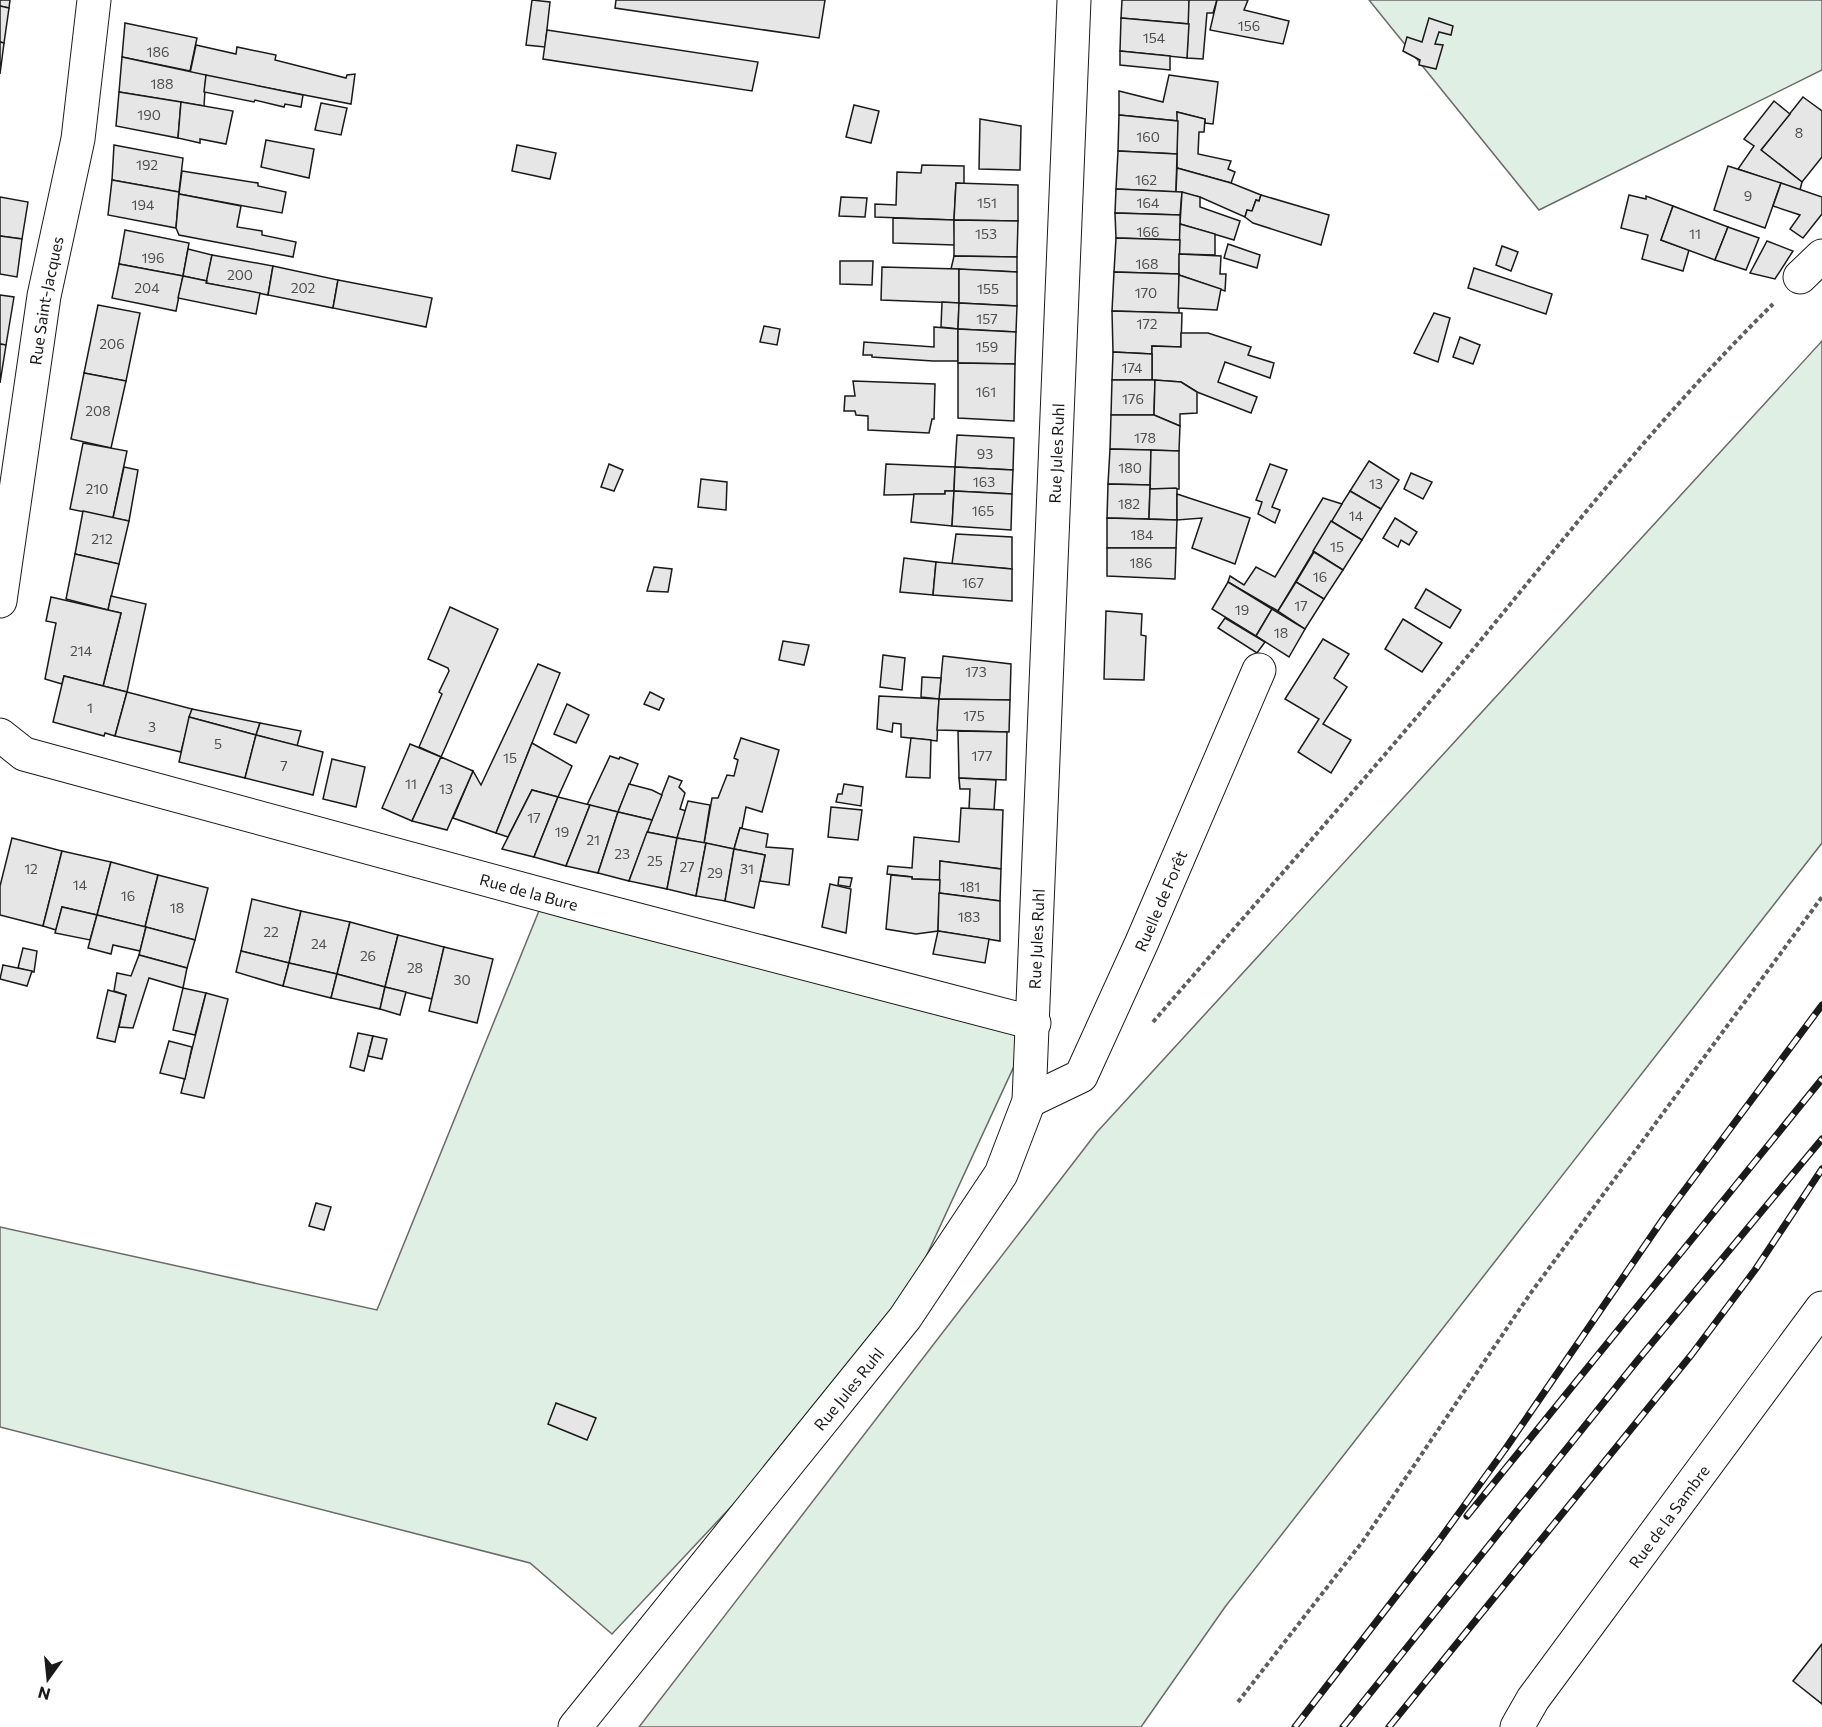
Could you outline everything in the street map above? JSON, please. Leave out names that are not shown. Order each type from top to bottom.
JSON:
[{"type":"street","name":"Rue Saint-Jacques","points":[[0,601],[44,296],[78,139],[94,0]]},
{"type":"street","name":"Rue Jules Ruhl","points":[[575,1727],[905,1318],[1001,1174],[1029,1101],[1034,1023],[1074,0]]},
{"type":"street","name":"Ruelle de Forêt","points":[[1029,1101],[1081,1076],[1142,942],[1259,670]]},
{"type":"street","name":"Rue de la Bure","points":[[12,744],[564,901],[1034,1023]]},
{"type":"street","name":"Rue de la Sambre","points":[[1516,1727],[1533,1699],[1822,1308]]},
{"type":"path","points":[[1151,1024],[1422,711],[1587,509],[1731,345],[1811,267]]},
{"type":"path","points":[[1238,1702],[1363,1541],[1530,1294],[1822,897]]},
{"type":"green space","points":[[1369,0],[1822,0],[1822,70],[1539,210]]},
{"type":"green space","points":[[1822,341],[1822,843],[1225,1607],[1141,1727],[639,1727],[1097,1132]]},
{"type":"green space","points":[[545,896],[1034,1023],[888,1339],[612,1634],[530,1563],[0,1427],[0,1227],[377,1310]]},
{"type":"building","points":[[0,0],[10,0],[9,8],[0,6]]},
{"type":"building","points":[[532,0],[550,2],[545,47],[526,45]]},
{"type":"building","points":[[616,0],[825,0],[819,38],[615,8]]},
{"type":"building","points":[[1122,0],[1189,0],[1189,24],[1121,18]]},
{"type":"building","points":[[1189,0],[1217,0],[1213,13],[1207,13],[1203,59],[1187,58]]},
{"type":"building","points":[[1217,0],[1248,0],[1244,10],[1289,21],[1283,44],[1210,30]]},
{"type":"building","points":[[0,6],[9,8],[4,43],[0,42]]},
{"type":"building","points":[[1121,18],[1189,24],[1187,58],[1120,51]]},
{"type":"building","points":[[1429,18],[1453,26],[1451,35],[1439,32],[1435,44],[1443,45],[1436,69],[1419,65],[1420,60],[1403,51],[1407,37],[1422,42]]},
{"type":"building","points":[[125,23],[197,38],[190,71],[122,57]]},
{"type":"building","points":[[547,30],[758,62],[752,91],[543,59]]},
{"type":"building","points":[[0,42],[4,43],[0,74]]},
{"type":"building","points":[[196,45],[236,54],[237,47],[276,55],[275,60],[346,78],[347,75],[355,74],[351,104],[190,73]]},
{"type":"building","points":[[1120,51],[1170,56],[1170,70],[1120,65]]},
{"type":"building","points":[[122,57],[206,75],[204,106],[119,92]]},
{"type":"building","points":[[206,75],[303,95],[301,107],[285,104],[284,107],[204,92]]},
{"type":"building","points":[[1169,75],[1218,82],[1213,124],[1205,123],[1205,119],[1177,112],[1178,121],[1119,115],[1119,91],[1163,102]]},
{"type":"building","points":[[119,92],[181,102],[178,138],[116,126]]},
{"type":"building","points":[[1803,97],[1822,111],[1822,157],[1802,182],[1761,150]]},
{"type":"building","points":[[1774,101],[1790,114],[1761,150],[1802,182],[1800,190],[1738,169],[1754,146],[1744,139]]},
{"type":"building","points":[[181,102],[233,111],[226,144],[200,139],[200,143],[178,138]]},
{"type":"building","points":[[321,103],[347,108],[341,135],[315,130]]},
{"type":"building","points":[[854,105],[879,111],[871,143],[846,137]]},
{"type":"building","points":[[1177,112],[1205,119],[1204,132],[1199,132],[1198,154],[1231,161],[1228,169],[1235,172],[1231,183],[1177,168]]},
{"type":"building","points":[[1119,115],[1178,121],[1177,154],[1118,151]]},
{"type":"building","points":[[980,119],[1021,126],[1020,170],[979,169]]},
{"type":"building","points":[[266,140],[314,149],[309,178],[261,167]]},
{"type":"building","points":[[114,145],[183,158],[179,192],[112,180]]},
{"type":"building","points":[[517,145],[556,153],[550,179],[512,171]]},
{"type":"building","points":[[1118,151],[1177,154],[1176,192],[1116,189]]},
{"type":"building","points":[[922,165],[964,166],[964,184],[956,183],[954,220],[875,217],[875,204],[896,205],[897,172],[921,173]]},
{"type":"building","points":[[1728,166],[1781,183],[1765,228],[1714,210]]},
{"type":"building","points":[[1177,168],[1231,183],[1261,195],[1259,201],[1256,200],[1252,211],[1247,210],[1245,217],[1200,197],[1176,192]]},
{"type":"building","points":[[182,171],[258,183],[258,186],[286,192],[282,213],[179,194]]},
{"type":"building","points":[[112,180],[179,192],[176,228],[108,215]]},
{"type":"building","points":[[956,183],[1018,185],[1018,221],[954,220]]},
{"type":"building","points":[[1781,183],[1822,197],[1822,214],[1803,238],[1790,229],[1800,215],[1773,206]]},
{"type":"building","points":[[1116,189],[1182,192],[1180,215],[1115,213]]},
{"type":"building","points":[[1182,192],[1200,197],[1200,207],[1240,221],[1234,240],[1180,224]]},
{"type":"building","points":[[179,194],[241,206],[237,227],[262,231],[262,235],[296,242],[293,257],[179,235],[176,228]]},
{"type":"building","points":[[1261,195],[1329,215],[1321,245],[1253,223],[1245,217],[1247,210],[1252,211],[1256,200],[1259,201]]},
{"type":"building","points":[[1629,195],[1646,199],[1646,196],[1673,206],[1661,240],[1689,250],[1683,271],[1642,259],[1648,235],[1621,228]]},
{"type":"building","points":[[0,197],[28,202],[22,239],[0,236]]},
{"type":"building","points":[[841,197],[867,198],[865,217],[839,216]]},
{"type":"building","points":[[1673,206],[1728,227],[1715,260],[1661,240]]},
{"type":"building","points":[[1115,213],[1180,215],[1180,240],[1116,238]]},
{"type":"building","points":[[893,218],[954,220],[955,245],[893,243]]},
{"type":"building","points":[[954,220],[1018,221],[1017,257],[954,256]]},
{"type":"building","points":[[1180,224],[1215,234],[1215,255],[1179,254]]},
{"type":"building","points":[[1728,227],[1759,238],[1746,270],[1715,260]]},
{"type":"building","points":[[125,230],[189,243],[183,276],[119,264]]},
{"type":"building","points":[[0,236],[22,239],[17,277],[0,274]]},
{"type":"building","points":[[1116,238],[1180,240],[1179,274],[1114,272]]},
{"type":"building","points":[[1767,241],[1793,251],[1775,279],[1750,273]]},
{"type":"building","points":[[1228,244],[1260,255],[1257,268],[1224,258]]},
{"type":"building","points":[[1502,246],[1518,252],[1511,271],[1496,265]]},
{"type":"building","points":[[188,249],[212,255],[207,281],[183,276]]},
{"type":"building","points":[[1179,254],[1221,256],[1220,274],[1226,274],[1225,291],[1179,275]]},
{"type":"building","points":[[212,255],[273,266],[268,295],[206,283]]},
{"type":"building","points":[[954,256],[1017,257],[1017,272],[951,269]]},
{"type":"building","points":[[840,261],[873,261],[872,285],[840,284]]},
{"type":"building","points":[[119,264],[183,276],[176,311],[112,298]]},
{"type":"building","points":[[273,266],[338,280],[333,308],[268,295]]},
{"type":"building","points":[[882,267],[959,269],[959,303],[881,300]]},
{"type":"building","points":[[1474,268],[1552,294],[1546,314],[1468,288]]},
{"type":"building","points":[[959,269],[1017,272],[1017,306],[959,303]]},
{"type":"building","points":[[1114,272],[1179,274],[1179,313],[1112,311]]},
{"type":"building","points":[[1179,275],[1221,289],[1217,310],[1178,308]]},
{"type":"building","points":[[183,276],[207,281],[206,283],[260,293],[256,314],[178,298]]},
{"type":"building","points":[[338,280],[432,298],[426,327],[333,308]]},
{"type":"building","points":[[0,295],[14,297],[6,345],[0,344]]},
{"type":"building","points":[[942,302],[959,303],[958,329],[941,327]]},
{"type":"building","points":[[959,303],[1017,306],[1016,332],[958,329]]},
{"type":"building","points":[[98,305],[140,313],[126,381],[84,373]]},
{"type":"building","points":[[1112,311],[1182,313],[1181,347],[1152,346],[1152,354],[1113,352]]},
{"type":"building","points":[[1434,313],[1450,318],[1438,362],[1414,353]]},
{"type":"building","points":[[764,326],[780,329],[777,345],[760,342]]},
{"type":"building","points":[[934,327],[958,329],[958,361],[863,355],[864,342],[934,347]]},
{"type":"building","points":[[958,329],[1016,332],[1015,364],[958,363]]},
{"type":"building","points":[[1181,333],[1208,333],[1251,347],[1248,355],[1274,363],[1270,378],[1225,362],[1218,382],[1257,397],[1251,413],[1197,392],[1181,382],[1152,380],[1152,346],[1181,347]]},
{"type":"building","points":[[1460,337],[1480,345],[1473,364],[1453,357]]},
{"type":"building","points":[[0,344],[6,345],[0,383]]},
{"type":"building","points":[[1113,352],[1152,354],[1152,380],[1112,380]]},
{"type":"building","points":[[958,363],[1015,364],[1014,421],[958,418]]},
{"type":"building","points":[[84,373],[126,381],[111,448],[71,439]]},
{"type":"building","points":[[1112,380],[1155,380],[1154,415],[1111,415]]},
{"type":"building","points":[[1155,380],[1181,382],[1197,392],[1197,413],[1180,414],[1180,426],[1154,415]]},
{"type":"building","points":[[853,381],[935,384],[934,419],[932,419],[929,433],[868,430],[868,416],[856,415],[855,411],[844,411],[845,396],[855,396]]},
{"type":"building","points":[[1111,415],[1154,415],[1180,426],[1179,451],[1110,449]]},
{"type":"building","points":[[957,435],[1014,438],[1013,470],[955,467]]},
{"type":"building","points":[[83,443],[127,451],[113,518],[70,509]]},
{"type":"building","points":[[1110,449],[1151,450],[1150,485],[1108,484]]},
{"type":"building","points":[[1151,450],[1179,451],[1179,489],[1150,489]]},
{"type":"building","points":[[1369,461],[1399,480],[1381,509],[1350,491]]},
{"type":"building","points":[[609,464],[623,470],[614,491],[601,487]]},
{"type":"building","points":[[886,464],[955,467],[954,491],[945,491],[945,494],[884,495]]},
{"type":"building","points":[[1270,464],[1287,470],[1272,507],[1280,510],[1275,523],[1258,514],[1262,502],[1256,500]]},
{"type":"building","points":[[124,467],[138,470],[129,521],[113,518]]},
{"type":"building","points":[[955,467],[1013,470],[1012,494],[954,491]]},
{"type":"building","points":[[1411,473],[1432,482],[1423,499],[1404,489]]},
{"type":"building","points":[[701,479],[727,482],[726,510],[698,507]]},
{"type":"building","points":[[1108,484],[1150,485],[1149,519],[1107,518]]},
{"type":"building","points":[[1176,488],[1177,520],[1149,519],[1150,489]]},
{"type":"building","points":[[945,491],[954,491],[952,526],[911,522],[914,494],[945,494]]},
{"type":"building","points":[[954,491],[1012,494],[1011,530],[952,526]]},
{"type":"building","points":[[1350,491],[1381,509],[1362,540],[1331,521]]},
{"type":"building","points":[[1177,494],[1250,518],[1235,564],[1192,548],[1202,518],[1177,520]]},
{"type":"building","points":[[1323,498],[1342,504],[1278,611],[1228,582],[1230,576],[1244,585],[1256,567],[1275,577]]},
{"type":"building","points":[[83,511],[129,521],[119,564],[75,554]]},
{"type":"building","points":[[1107,518],[1177,520],[1176,548],[1107,548]]},
{"type":"building","points":[[1395,518],[1417,532],[1409,545],[1401,540],[1398,547],[1383,538]]},
{"type":"building","points":[[1331,521],[1362,540],[1343,570],[1313,551]]},
{"type":"building","points":[[956,534],[1012,537],[1012,569],[952,564]]},
{"type":"building","points":[[1107,548],[1176,548],[1175,579],[1107,576]]},
{"type":"building","points":[[1314,552],[1343,570],[1324,599],[1296,582]]},
{"type":"building","points":[[75,554],[119,564],[108,610],[66,599]]},
{"type":"building","points":[[904,558],[936,562],[933,595],[900,592]]},
{"type":"building","points":[[936,562],[1012,569],[1012,601],[933,595]]},
{"type":"building","points":[[654,567],[672,569],[668,592],[647,591]]},
{"type":"building","points":[[1228,582],[1272,609],[1256,636],[1212,609]]},
{"type":"building","points":[[1296,582],[1324,599],[1305,629],[1278,611]]},
{"type":"building","points":[[1426,589],[1461,610],[1450,628],[1415,608]]},
{"type":"building","points":[[111,596],[146,604],[127,692],[103,686],[121,613],[108,610]]},
{"type":"building","points":[[51,597],[121,613],[103,686],[64,676],[62,684],[45,679],[56,623],[46,621]]},
{"type":"building","points":[[450,607],[498,629],[441,757],[419,747],[442,694],[439,692],[449,671],[448,668],[428,659]]},
{"type":"building","points":[[1272,609],[1305,629],[1289,657],[1256,636]]},
{"type":"building","points":[[1106,611],[1142,614],[1141,635],[1146,636],[1144,680],[1104,679]]},
{"type":"building","points":[[1225,618],[1265,642],[1257,653],[1218,628]]},
{"type":"building","points":[[1403,619],[1442,643],[1422,672],[1385,649]]},
{"type":"building","points":[[1323,639],[1349,654],[1334,678],[1347,687],[1323,724],[1351,740],[1331,773],[1298,752],[1319,719],[1285,699]]},
{"type":"building","points":[[783,641],[809,645],[804,665],[779,660]]},
{"type":"building","points":[[883,655],[905,658],[902,690],[880,687]]},
{"type":"building","points":[[943,656],[1011,664],[1010,700],[939,699]]},
{"type":"building","points":[[538,664],[560,673],[496,833],[453,818],[473,771],[481,785]]},
{"type":"building","points":[[64,676],[127,692],[115,736],[105,733],[104,736],[53,722]]},
{"type":"building","points":[[922,677],[941,678],[939,699],[921,697]]},
{"type":"building","points":[[127,692],[192,709],[181,752],[115,736]]},
{"type":"building","points":[[650,692],[664,699],[659,710],[644,704]]},
{"type":"building","points":[[879,696],[939,699],[937,741],[901,737],[901,724],[893,723],[892,732],[877,729]]},
{"type":"building","points":[[939,699],[1010,700],[1009,732],[937,730]]},
{"type":"building","points":[[567,704],[589,715],[576,743],[554,734]]},
{"type":"building","points":[[192,709],[260,723],[256,735],[189,717]]},
{"type":"building","points":[[189,717],[256,735],[245,778],[179,762]]},
{"type":"building","points":[[260,723],[301,731],[297,746],[256,735]]},
{"type":"building","points":[[958,731],[1007,732],[1006,780],[959,778]]},
{"type":"building","points":[[256,735],[323,752],[313,795],[245,778]]},
{"type":"building","points":[[741,738],[779,750],[762,812],[746,807],[742,828],[740,828],[734,849],[704,843],[712,798],[718,798],[727,775],[734,776],[738,760],[734,758]]},
{"type":"building","points":[[911,738],[931,740],[930,778],[906,777]]},
{"type":"building","points":[[532,743],[572,766],[558,797],[532,790],[508,837],[496,833]]},
{"type":"building","points":[[410,744],[441,757],[412,821],[382,808]]},
{"type":"building","points":[[610,756],[638,764],[618,812],[587,805]]},
{"type":"building","points":[[441,757],[473,771],[447,830],[412,821]]},
{"type":"building","points":[[332,759],[365,767],[356,807],[323,799]]},
{"type":"building","points":[[669,776],[682,781],[679,787],[685,793],[680,809],[686,811],[677,838],[647,832]]},
{"type":"building","points":[[959,778],[996,780],[994,810],[969,809],[970,789],[960,789]]},
{"type":"building","points":[[629,784],[662,795],[652,820],[618,812]]},
{"type":"building","points":[[844,784],[863,787],[861,806],[836,802],[838,794],[842,794]]},
{"type":"building","points":[[532,790],[558,797],[534,857],[502,849]]},
{"type":"building","points":[[558,797],[590,805],[566,866],[534,857]]},
{"type":"building","points":[[688,801],[710,805],[704,843],[677,838]]},
{"type":"building","points":[[590,805],[618,812],[598,873],[566,866]]},
{"type":"building","points":[[831,807],[862,810],[858,840],[828,837]]},
{"type":"building","points":[[961,808],[1003,810],[1001,869],[940,861],[940,880],[912,879],[912,877],[887,874],[888,866],[912,868],[914,837],[959,842]]},
{"type":"building","points":[[618,812],[652,820],[629,881],[598,873]]},
{"type":"building","points":[[740,828],[768,834],[766,847],[793,849],[789,885],[760,881],[765,855],[734,849]]},
{"type":"building","points":[[647,832],[677,838],[667,889],[629,881]]},
{"type":"building","points":[[12,838],[62,851],[43,926],[0,915],[0,886]]},
{"type":"building","points":[[677,838],[706,843],[696,896],[667,889]]},
{"type":"building","points":[[706,843],[734,849],[725,901],[696,896]]},
{"type":"building","points":[[734,849],[765,855],[754,908],[725,901]]},
{"type":"building","points":[[62,851],[111,862],[97,915],[62,907],[56,930],[43,926]]},
{"type":"building","points":[[940,861],[1001,869],[1000,901],[939,893]]},
{"type":"building","points":[[111,862],[158,875],[145,927],[97,915]]},
{"type":"building","points":[[158,875],[208,888],[195,940],[145,927]]},
{"type":"building","points":[[891,875],[912,877],[912,879],[940,880],[938,931],[916,934],[886,929]]},
{"type":"building","points":[[839,877],[852,878],[850,887],[838,885]]},
{"type":"building","points":[[830,884],[851,889],[846,933],[822,927]]},
{"type":"building","points":[[939,893],[1000,901],[1000,941],[938,931]]},
{"type":"building","points":[[252,899],[301,911],[289,963],[241,951]]},
{"type":"building","points":[[62,907],[97,915],[90,940],[55,933]]},
{"type":"building","points":[[301,911],[350,922],[337,974],[289,963]]},
{"type":"building","points":[[97,915],[146,927],[140,951],[113,945],[111,954],[88,948]]},
{"type":"building","points":[[350,922],[398,935],[385,987],[337,974]]},
{"type":"building","points":[[146,927],[195,940],[187,968],[139,955]]},
{"type":"building","points":[[938,931],[989,939],[985,963],[933,954]]},
{"type":"building","points":[[398,935],[444,947],[432,999],[385,987]]},
{"type":"building","points":[[444,947],[493,959],[477,1023],[429,1011]]},
{"type":"building","points":[[23,948],[37,951],[34,972],[18,968]]},
{"type":"building","points":[[241,951],[289,963],[283,986],[236,972]]},
{"type":"building","points":[[139,955],[187,968],[183,988],[149,978],[133,1028],[119,1027],[126,995],[114,991],[117,973],[131,976]]},
{"type":"building","points":[[289,963],[337,974],[331,998],[283,986]]},
{"type":"building","points":[[3,965],[32,971],[27,986],[0,979]]},
{"type":"building","points":[[337,974],[385,987],[380,1009],[331,998]]},
{"type":"building","points":[[385,987],[406,992],[400,1015],[380,1009]]},
{"type":"building","points":[[183,988],[206,993],[195,1035],[173,1030]]},
{"type":"building","points":[[108,990],[126,995],[115,1042],[97,1038]]},
{"type":"building","points":[[206,993],[228,999],[204,1098],[181,1093]]},
{"type":"building","points":[[358,1033],[373,1036],[364,1071],[350,1067]]},
{"type":"building","points":[[373,1036],[387,1039],[382,1059],[368,1056]]},
{"type":"building","points":[[169,1041],[192,1047],[185,1079],[160,1073]]},
{"type":"building","points":[[316,1203],[331,1207],[324,1230],[309,1226]]},
{"type":"building","points":[[556,1403],[596,1418],[587,1440],[548,1424]]},
{"type":"building","points":[[1822,1644],[1822,1704],[1793,1681]]},
{"type":"railway","points":[[1295,1727],[1438,1542],[1506,1448],[1663,1219],[1822,1005]]},
{"type":"railway","points":[[1467,1516],[1822,1079]]},
{"type":"railway","points":[[1343,1727],[1637,1361],[1822,1139]]},
{"type":"railway","points":[[1389,1727],[1692,1354],[1755,1270],[1822,1169]]}]
